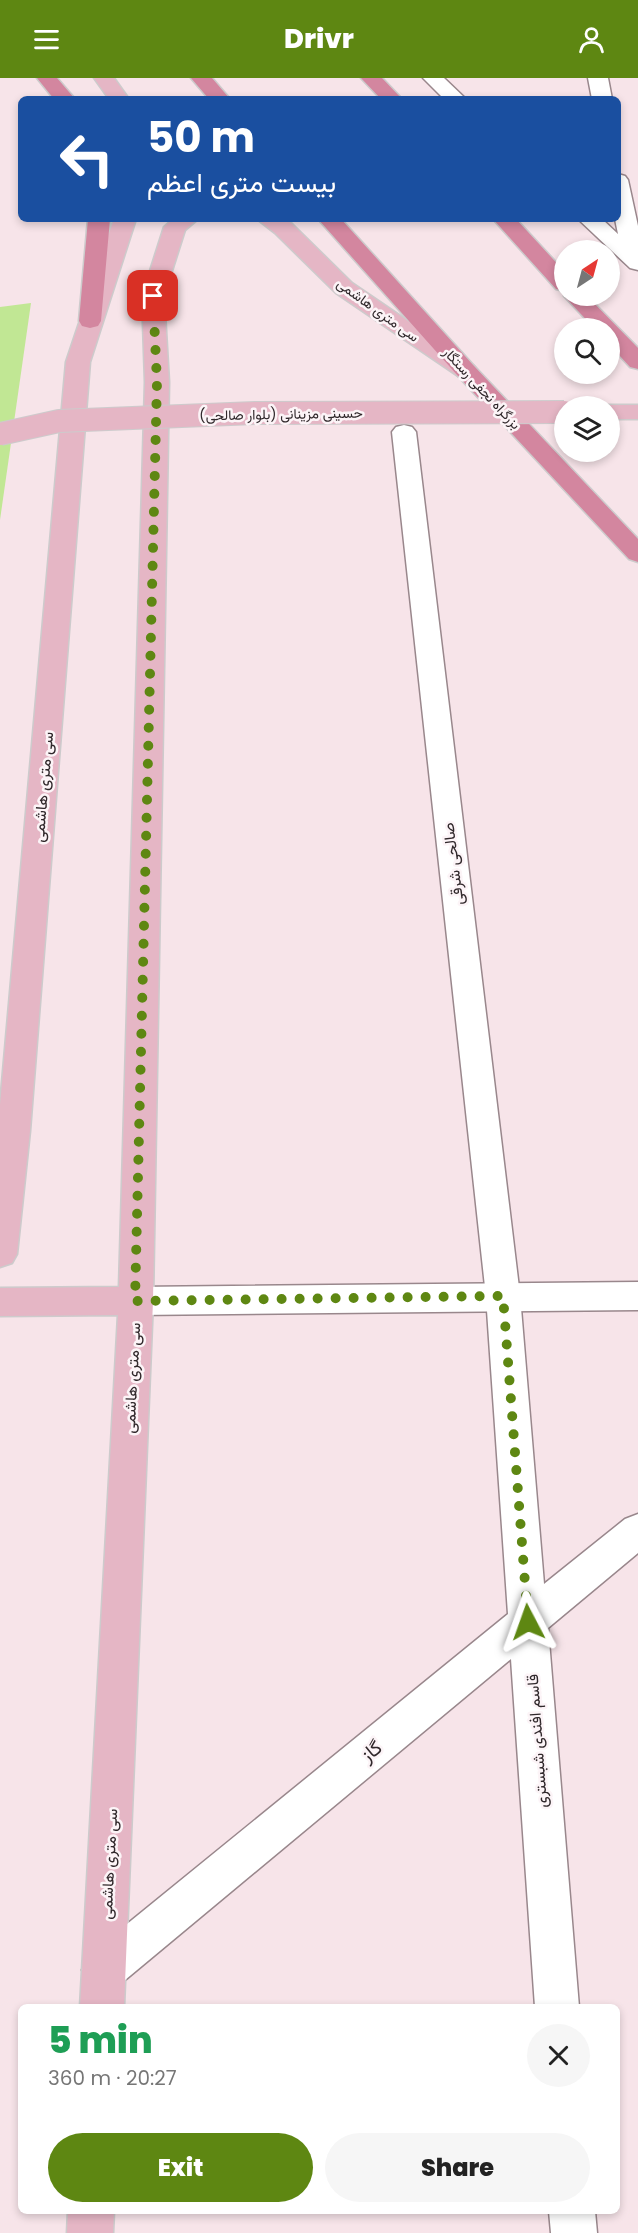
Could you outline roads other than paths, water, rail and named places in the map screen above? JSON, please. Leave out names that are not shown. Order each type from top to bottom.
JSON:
[{"type":"highway","points":[[47,78],[62,96]]},
{"type":"highway","points":[[201,78],[217,96]]},
{"type":"highway","points":[[371,78],[389,96]]},
{"type":"highway","points":[[90,321],[99,222]]},
{"type":"highway","name":"بزرگراه نجفی رستگار","points":[[332,222],[466,371],[638,554]]},
{"type":"highway","points":[[507,222],[554,273]]},
{"type":"highway","points":[[585,306],[596,318]]},
{"type":"highway","points":[[620,343],[638,362]]},
{"type":"main road","points":[[104,78],[117,96]]},
{"type":"main road","name":"سی متری هاشمی","points":[[0,1254],[7,1145],[78,362],[124,222]]},
{"type":"main road","name":"سی متری هاشمی","points":[[103,1989],[135,1301],[157,407],[153,296],[175,227],[182,222]]},
{"type":"main road","name":"سی متری هاشمی","points":[[273,222],[283,228],[344,288],[466,371]]},
{"type":"main road","name":"حسینی مزینانی (بلوار صالحی)","points":[[0,434],[59,420],[255,413],[554,412]]},
{"type":"main road","points":[[620,412],[638,412]]},
{"type":"main road","points":[[0,1302],[135,1301]]},
{"type":"main road","points":[[90,2233],[91,2214]]},
{"type":"street","points":[[433,78],[453,96]]},
{"type":"street","points":[[598,78],[601,96]]},
{"type":"street","points":[[621,194],[636,261]]},
{"type":"street","points":[[592,222],[636,261]]},
{"type":"street","points":[[74,410],[157,407]]},
{"type":"street","name":"صالحی شرقی","points":[[404,432],[503,1296]]},
{"type":"street","name":"قاسم افندی شبستری","points":[[503,1296],[557,2004]]},
{"type":"street","points":[[135,1301],[638,1296]]},
{"type":"street","name":"گاز","points":[[103,1989],[528,1622],[638,1530]]},
{"type":"street","points":[[572,2214],[574,2233]]}]
